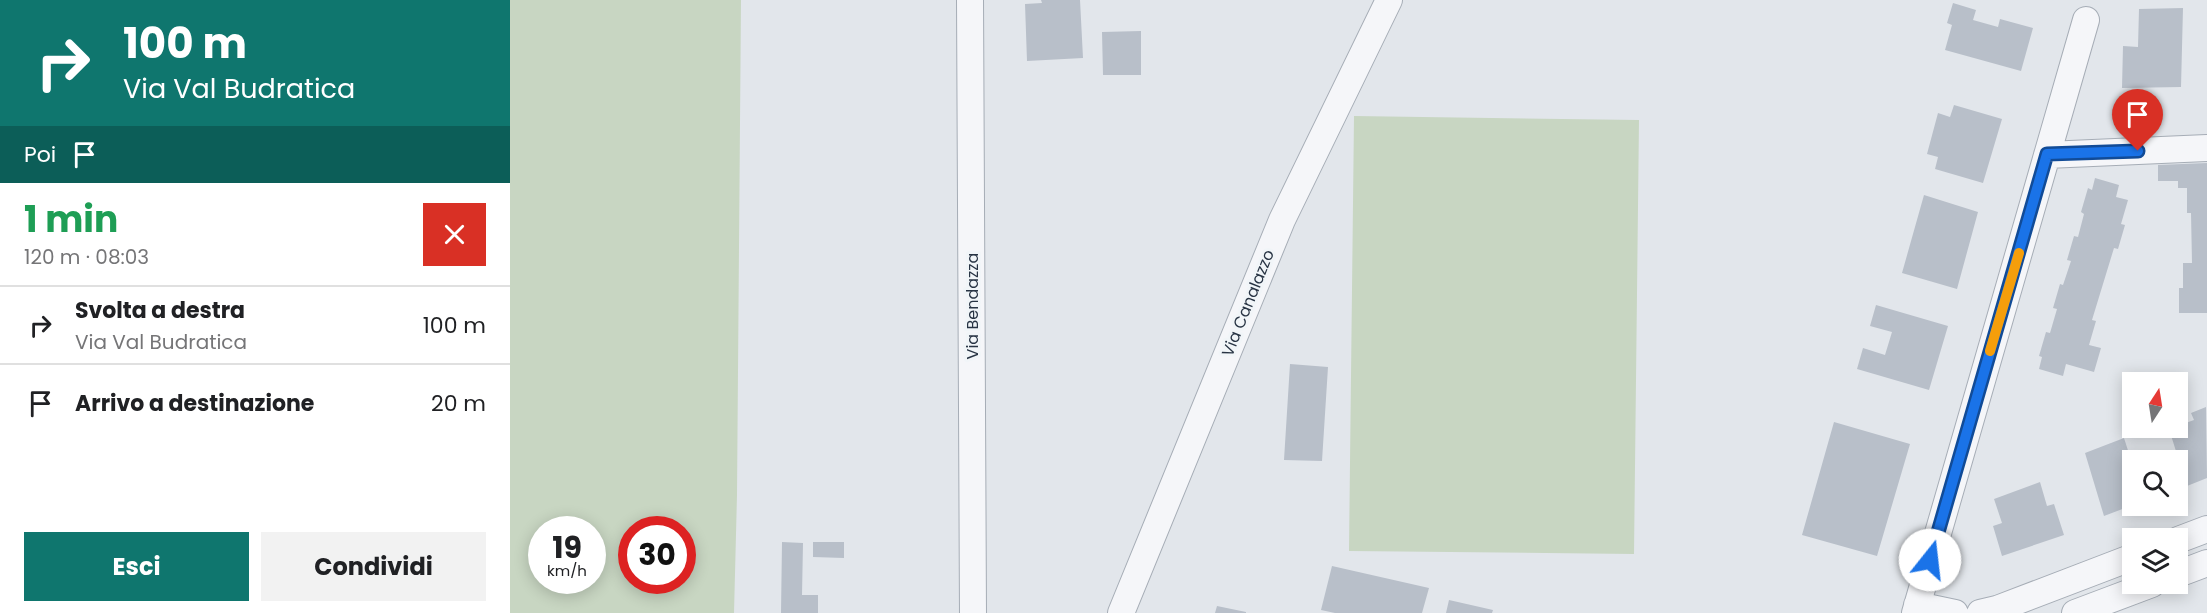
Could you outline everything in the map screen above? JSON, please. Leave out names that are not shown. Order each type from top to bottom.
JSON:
[{"type":"street","name":"Via Bendazza","points":[[970,0],[973,613]]},
{"type":"street","name":"Via Canalazzo","points":[[1121,613],[1282,220],[1389,0]]},
{"type":"street","points":[[1955,613],[1916,609],[2086,20]]},
{"type":"street","points":[[2047,154],[2207,148]]},
{"type":"street","points":[[2188,536],[2207,529]]},
{"type":"street","points":[[1980,613],[1997,609],[2122,561]]},
{"type":"street","points":[[2188,570],[2207,562]]},
{"type":"street","points":[[2075,613],[2125,594]]},
{"type":"green space","points":[[510,0],[741,0],[734,613],[510,613]]},
{"type":"green space","points":[[1354,116],[1639,120],[1634,554],[1349,551]]},
{"type":"building","points":[[1041,0],[1080,0],[1083,58],[1027,61],[1025,4],[1042,3]]},
{"type":"building","points":[[1953,3],[1976,10],[1973,20],[1998,27],[2000,19],[2033,28],[2021,71],[1945,50],[1952,25],[1947,23]]},
{"type":"building","points":[[2183,8],[2181,87],[2122,88],[2123,46],[2138,47],[2139,9]]},
{"type":"building","points":[[1141,31],[1141,75],[1103,75],[1102,32]]},
{"type":"building","points":[[1954,105],[2002,119],[1983,183],[1935,169],[1938,157],[1927,154],[1938,113],[1950,117]]},
{"type":"building","points":[[2207,163],[2207,313],[2179,313],[2179,288],[2183,288],[2183,263],[2192,263],[2191,213],[2187,213],[2187,188],[2178,188],[2178,181],[2158,181],[2158,165]]},
{"type":"building","points":[[2095,178],[2119,185],[2116,197],[2128,200],[2121,224],[2125,225],[2118,249],[2114,248],[2092,320],[2096,321],[2089,345],[2101,348],[2094,372],[2066,364],[2063,376],[2039,369],[2042,357],[2039,356],[2046,332],[2050,333],[2057,309],[2053,308],[2060,284],[2063,285],[2071,261],[2067,260],[2074,236],[2078,237],[2084,214],[2081,212],[2088,188],[2092,190]]},
{"type":"building","points":[[1924,195],[1978,212],[1957,289],[1902,273]]},
{"type":"building","points":[[1876,305],[1948,326],[1929,390],[1857,369],[1863,348],[1885,355],[1892,332],[1870,326]]},
{"type":"building","points":[[1290,364],[1328,367],[1322,461],[1284,460]]},
{"type":"building","points":[[2206,407],[2207,478],[2188,486],[2188,450],[2176,450],[2172,438],[2188,438],[2188,422],[2194,420],[2191,413]]},
{"type":"building","points":[[1834,422],[1910,444],[1877,556],[1802,535]]},
{"type":"building","points":[[2124,438],[2128,450],[2122,450],[2122,509],[2104,516],[2085,453]]},
{"type":"building","points":[[2040,482],[2047,506],[2054,504],[2064,535],[2002,556],[1993,526],[2002,523],[1994,499]]},
{"type":"building","points":[[782,542],[803,543],[802,595],[818,595],[818,613],[781,613]]},
{"type":"building","points":[[813,542],[844,542],[844,558],[813,557]]},
{"type":"building","points":[[1332,566],[1429,588],[1422,613],[1335,613],[1321,610]]},
{"type":"building","points":[[1449,600],[1493,610],[1492,613],[1446,613]]},
{"type":"building","points":[[1217,606],[1246,612],[1246,613],[1215,613]]},
{"type":"slow traffic","points":[[1990,351],[2019,253]]},
{"type":"route","points":[[1930,560],[2047,154],[2138,151]]}]
